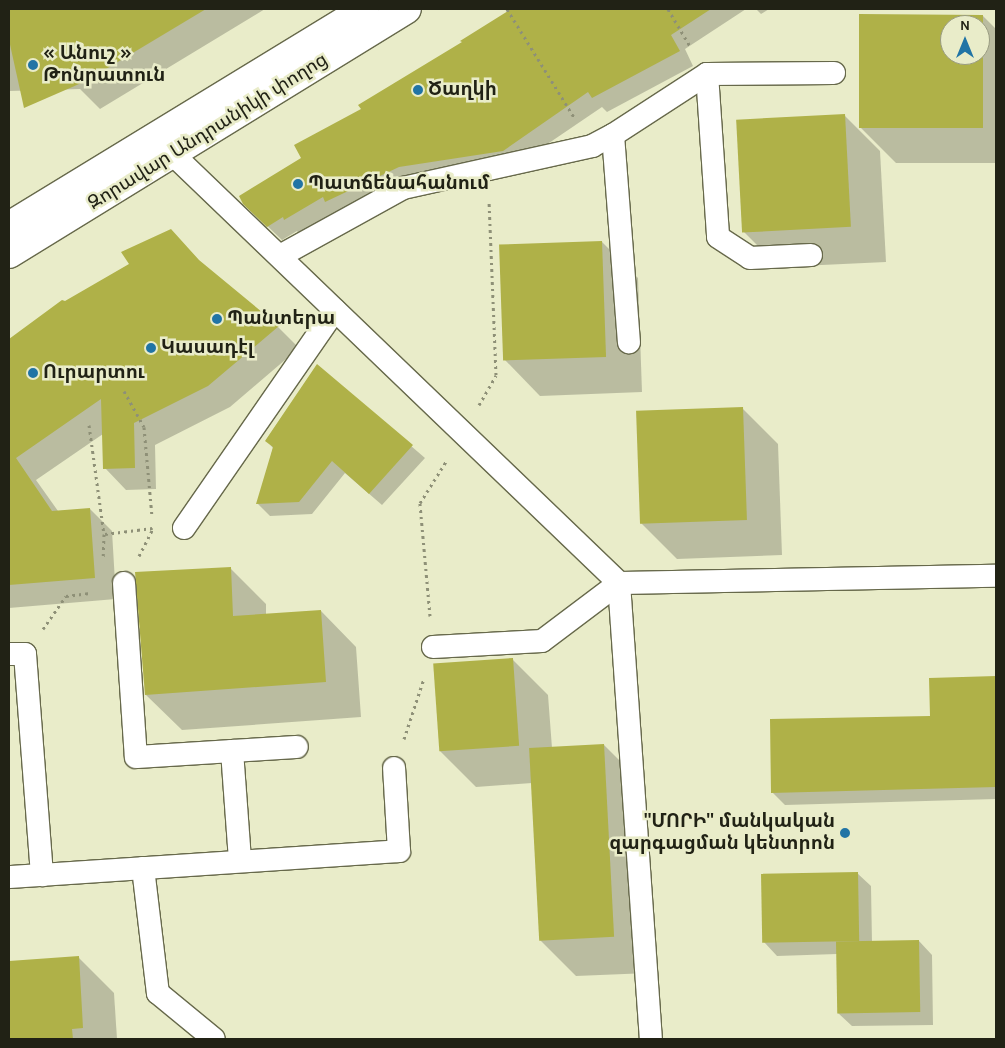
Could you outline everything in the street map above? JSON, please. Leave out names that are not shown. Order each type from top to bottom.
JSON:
[{"type":"main road","name":"Զորավար Անդրանիկի փողոց","points":[[9,254],[164,145],[365,9]]},
{"type":"main road","name":"Զորավար Անդրանիկի փողոց","points":[[9,224],[164,145],[407,9]]},
{"type":"lane","points":[[280,256],[403,188],[592,146],[613,135],[707,74],[834,73]]},
{"type":"lane","points":[[707,74],[718,237],[750,258],[811,255]]},
{"type":"lane","points":[[613,135],[628,342]]},
{"type":"lane","points":[[164,145],[619,583],[651,1039]]},
{"type":"lane","points":[[184,528],[335,310]]},
{"type":"lane","points":[[433,647],[542,641],[619,583],[996,576]]},
{"type":"lane","points":[[124,583],[136,757],[297,747]]},
{"type":"lane","points":[[17,654],[42,875]]},
{"type":"lane","points":[[232,751],[240,861]]},
{"type":"lane","points":[[9,877],[399,851],[394,768]]},
{"type":"lane","points":[[143,868],[158,993],[214,1039]]},
{"type":"path","points":[[507,9],[592,146]]},
{"type":"path","points":[[668,9],[707,74]]},
{"type":"path","points":[[124,391],[144,427],[154,528],[124,583]]},
{"type":"path","points":[[89,425],[104,534],[103,563]]},
{"type":"path","points":[[104,534],[154,528]]},
{"type":"path","points":[[17,654],[66,596],[102,592]]},
{"type":"building","points":[[9,9],[206,9],[86,81],[24,108],[9,40]]},
{"type":"building","points":[[511,9],[711,9],[671,35],[680,51],[592,98],[588,92],[503,151],[399,167],[325,202],[323,197],[284,220],[283,217],[267,227],[243,204],[239,196],[301,158],[294,145],[361,109],[358,105],[462,42],[460,41]]},
{"type":"building","points":[[859,14],[983,15],[940,15],[940,65],[983,65],[983,128],[859,128]]},
{"type":"building","points":[[845,114],[851,227],[742,233],[736,120]]},
{"type":"building","points":[[171,229],[199,260],[279,326],[208,386],[134,423],[135,468],[103,469],[101,399],[16,458],[52,511],[90,508],[95,578],[9,585],[9,339],[62,300],[65,301],[129,264],[121,252]]},
{"type":"building","points":[[602,241],[606,357],[503,361],[499,245]]},
{"type":"building","points":[[317,364],[413,445],[369,494],[332,461],[299,502],[256,504],[273,447],[265,441]]},
{"type":"building","points":[[743,407],[747,520],[640,524],[636,411]]},
{"type":"building","points":[[231,567],[233,616],[321,610],[326,682],[145,695],[135,572]]},
{"type":"building","points":[[513,658],[519,746],[439,751],[433,664]]},
{"type":"building","points":[[996,676],[996,787],[771,793],[770,719],[930,716],[929,678]]},
{"type":"building","points":[[604,744],[614,937],[539,941],[529,748]]},
{"type":"building","points":[[858,872],[859,941],[762,943],[761,874]]},
{"type":"building","points":[[919,940],[920,1012],[837,1013],[836,941]]},
{"type":"building","points":[[79,956],[83,1028],[72,1029],[73,1039],[9,1039],[9,961]]},
{"type":"place","name":"« Անուշ » Թոնրատուն","points":[[33,65]]},
{"type":"place","name":"Ծաղկի","points":[[418,90]]},
{"type":"place","name":"Պատճենահանում","points":[[298,184]]},
{"type":"place","name":"Պանտերա","points":[[217,319]]},
{"type":"place","name":"Կասադէլ","points":[[151,348]]},
{"type":"place","name":"Ուրարտու","points":[[33,373]]},
{"type":"place","name":"\"ՄՈՐԻ\" մանկական զարգացման կենտրոն","points":[[845,833]]}]
